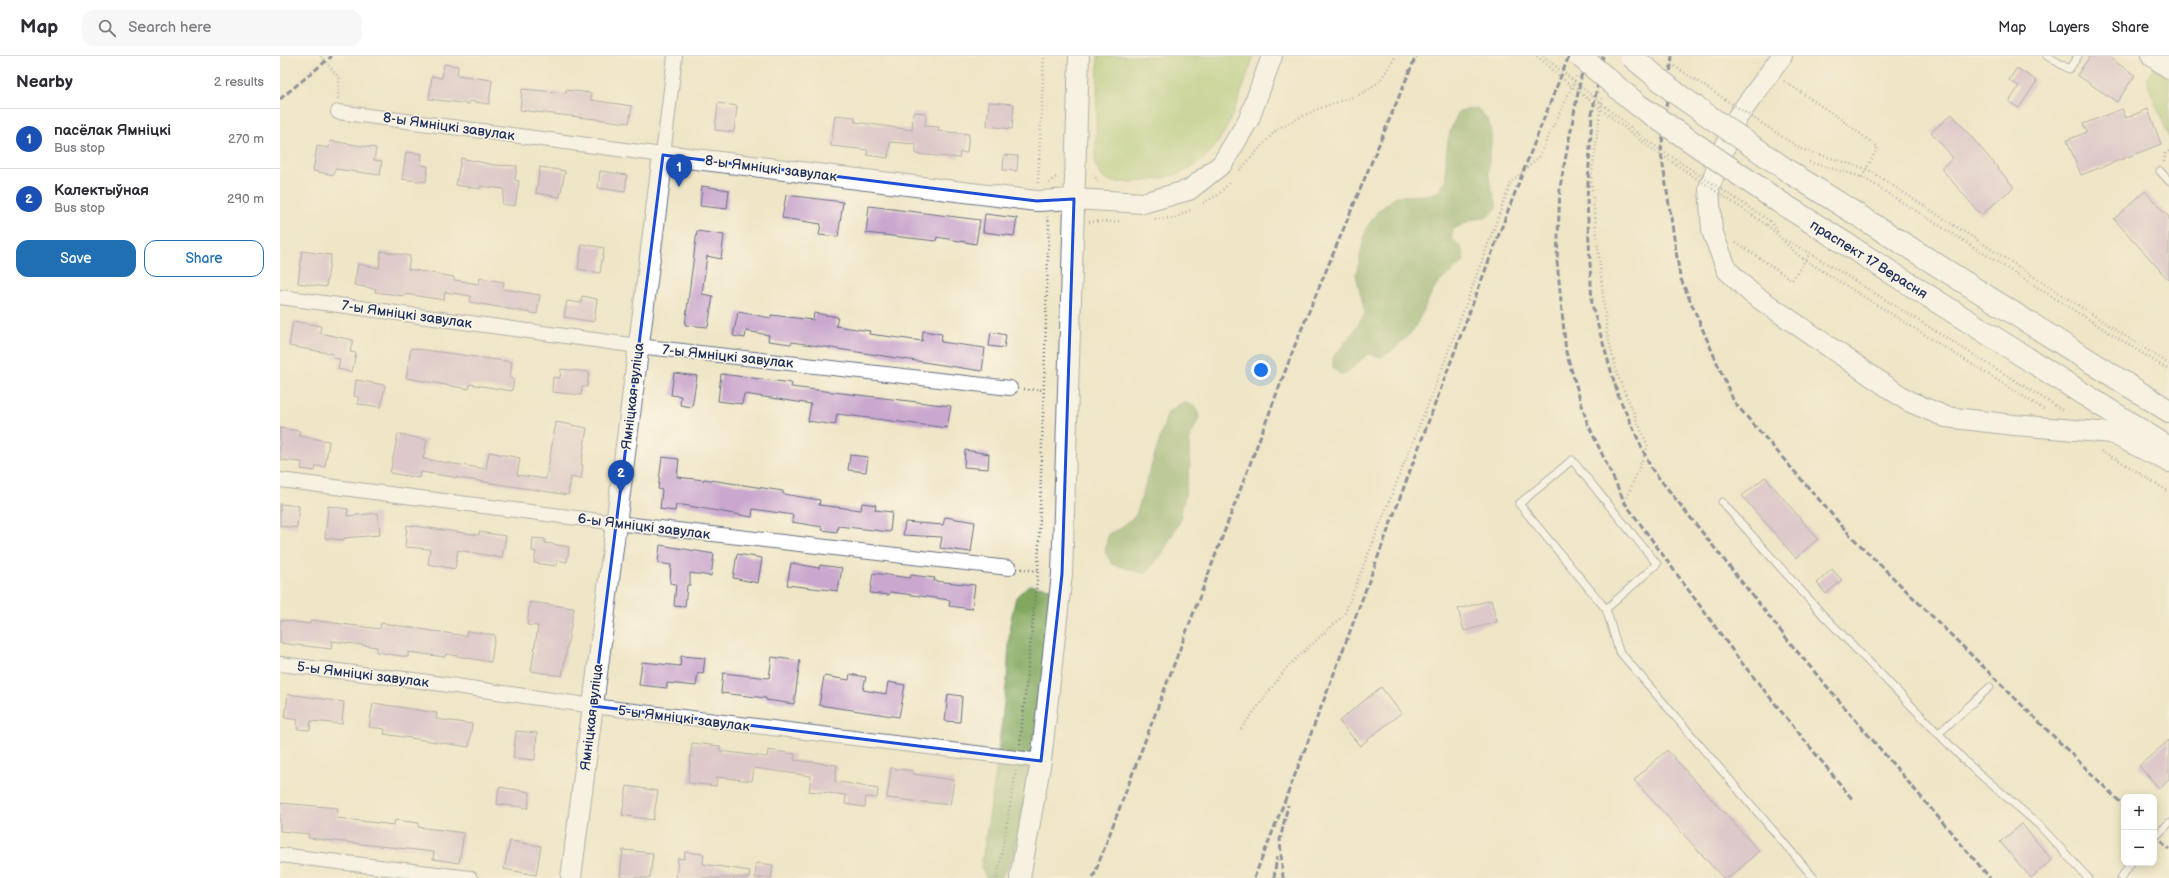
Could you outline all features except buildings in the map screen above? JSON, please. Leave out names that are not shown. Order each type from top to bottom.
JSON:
[{"type":"main road","points":[[1020,878],[1042,761],[1062,574],[1079,56]]},
{"type":"main road","name":"8-ы Ямніцкі завулак","points":[[663,154],[1074,199],[1143,203],[1189,190],[1222,164],[1249,119],[1272,56]]},
{"type":"main road","points":[[1631,56],[1677,94],[1798,166],[2169,411]]},
{"type":"main road","points":[[1782,56],[1736,119],[1709,188],[1712,231],[1728,270],[1751,293],[1908,401],[1946,417],[2014,425],[2068,422],[2111,433],[2169,462]]},
{"type":"main road","points":[[2152,56],[2169,68]]},
{"type":"main road","name":"праспект 17 Верасня","points":[[1579,64],[1778,201],[2169,448]]},
{"type":"main road","name":"Ямніцкая вуліца","points":[[571,878],[663,154]]},
{"type":"street","name":"Ямніцкая вуліца","points":[[663,154],[675,56]]},
{"type":"street","name":"8-ы Ямніцкі завулак","points":[[338,112],[663,154]]},
{"type":"street","name":"7-ы Ямніцкі завулак","points":[[280,296],[638,346],[1010,388]]},
{"type":"street","name":"6-ы Ямніцкі завулак","points":[[280,480],[616,523],[1009,568]]},
{"type":"street","name":"5-ы Ямніцкі завулак","points":[[280,664],[421,681],[593,706],[1042,761]]},
{"type":"street","points":[[280,855],[470,878]]},
{"type":"lane","points":[[2047,56],[2069,69],[2078,56]]},
{"type":"lane","points":[[2160,171],[2169,181]]},
{"type":"lane","points":[[1606,609],[1657,564],[1572,460],[1519,504],[1606,609],[1619,651],[1814,878]]},
{"type":"lane","points":[[1722,502],[1823,615],[1938,734],[1968,764],[2038,824],[2088,878]]},
{"type":"lane","points":[[1938,734],[1990,687]]},
{"type":"lane","points":[[2157,835],[2169,823]]},
{"type":"lane","points":[[2121,878],[2129,866]]},
{"type":"path","points":[[321,56],[339,78],[338,112]]},
{"type":"path","points":[[1037,194],[1044,56]]},
{"type":"path","points":[[1237,173],[1277,129],[1315,110],[1361,94],[1379,82],[1396,56]]},
{"type":"path","points":[[1537,56],[1565,81],[1648,146],[1767,225],[1784,240],[1810,253],[2068,422]]},
{"type":"path","points":[[1543,56],[1646,140],[1770,221],[1792,251],[2063,421],[2068,422]]},
{"type":"path","points":[[1667,61],[1801,150],[1867,169],[2169,364]]},
{"type":"path","points":[[1241,729],[1288,666],[1344,615],[1443,366],[1511,182],[1539,157],[1579,64]]},
{"type":"path","points":[[1782,80],[1839,118],[1878,147],[1862,178]]},
{"type":"path","points":[[1602,95],[1591,180],[1607,333],[1617,374],[1648,446],[1625,503],[1617,516]]},
{"type":"path","points":[[2163,164],[2165,154],[2169,150]]},
{"type":"path","points":[[1798,166],[1862,178],[2169,370]]},
{"type":"path","points":[[1091,170],[1096,180],[1101,184]]},
{"type":"path","points":[[1199,205],[1218,195],[1232,178]]},
{"type":"path","points":[[1152,219],[1175,218],[1193,208]]},
{"type":"path","points":[[1106,222],[1129,220]]},
{"type":"path","points":[[997,878],[1018,759],[1038,571],[1049,223]]},
{"type":"path","points":[[1746,248],[1792,280],[1810,253]]},
{"type":"path","points":[[1010,388],[1044,390]]},
{"type":"path","points":[[2096,450],[2120,461],[2169,492]]},
{"type":"highlighted area","points":[[663,155],[1037,201],[1074,199],[1062,574],[1041,761],[593,706]]},
{"type":"green space","points":[[1098,56],[1254,56],[1227,127],[1216,145],[1201,160],[1183,172],[1160,179],[1112,182],[1104,179],[1095,163]]},
{"type":"green space","points":[[2156,65],[2169,75],[2169,138],[2146,79]]},
{"type":"green space","points":[[1477,108],[1489,123],[1491,131],[1489,179],[1497,208],[1486,218],[1473,219],[1452,230],[1452,239],[1461,247],[1464,261],[1436,285],[1413,331],[1392,351],[1381,357],[1368,354],[1342,376],[1333,368],[1333,357],[1353,333],[1365,313],[1356,275],[1366,229],[1378,211],[1397,196],[1429,195],[1438,192],[1446,181],[1447,145],[1451,129],[1459,111]]},
{"type":"green space","points":[[1183,402],[1196,406],[1199,417],[1189,442],[1190,467],[1180,521],[1163,552],[1146,574],[1112,564],[1105,552],[1108,534],[1120,528],[1136,515],[1168,412]]},
{"type":"green space","points":[[1029,585],[1051,588],[1057,604],[1015,855],[1001,878],[986,878],[981,867],[994,784],[1007,679],[1010,624],[1016,597]]},
{"type":"railway","points":[[280,99],[332,56]]},
{"type":"railway","points":[[1093,878],[1297,340],[1416,56]]},
{"type":"railway","points":[[1254,878],[1295,776],[1528,158],[1569,56]]},
{"type":"railway","points":[[1585,56],[1560,187],[1557,261],[1566,352],[1587,422],[1625,503],[1738,658],[1853,800]]},
{"type":"railway","points":[[1603,56],[1592,114],[1587,200],[1592,305],[1618,395],[1651,468],[1795,649],[1990,878]]},
{"type":"railway","points":[[1672,56],[1661,152],[1680,277],[1734,402],[1849,534],[2121,803]]},
{"type":"railway","points":[[1283,878],[1280,840],[1288,805]]},
{"type":"railway","points":[[2157,838],[2169,849]]},
{"type":"railway","points":[[1274,878],[1277,856]]},
{"type":"place","name":"пасёлак Ямніцкі","points":[[679,187]]},
{"type":"place","name":"Калектыўная","points":[[621,493]]}]
